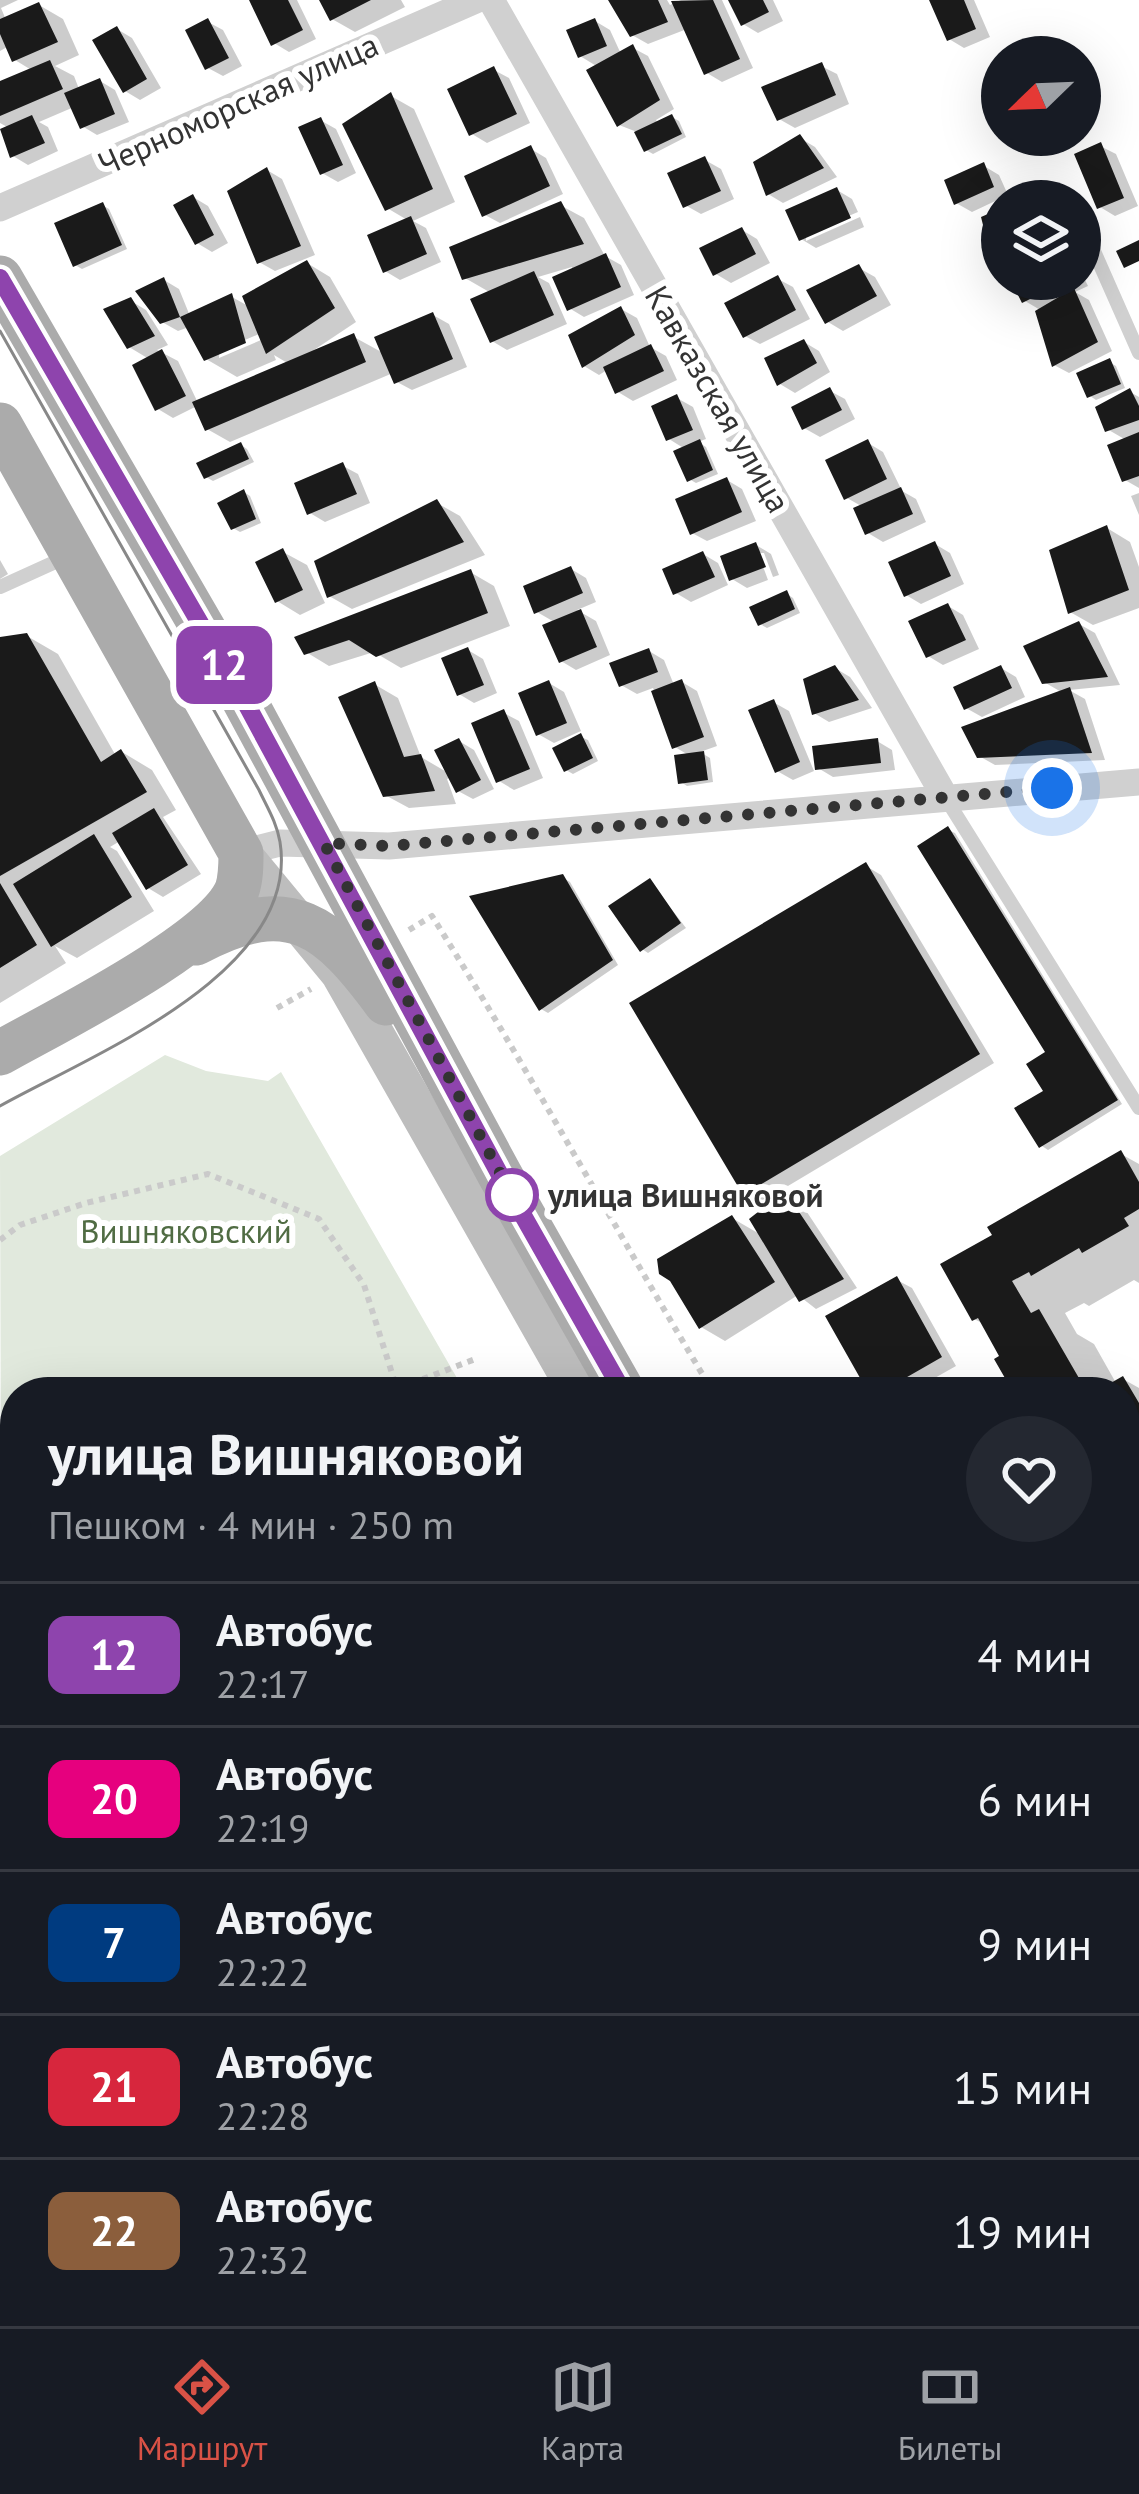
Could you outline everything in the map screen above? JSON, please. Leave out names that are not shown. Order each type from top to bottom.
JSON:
[{"type":"main road","points":[[0,278],[324,843],[500,1175],[614,1377]]},
{"type":"main road","points":[[0,424],[242,853],[340,973],[569,1377]]},
{"type":"main road","points":[[151,968],[227,905],[236,890],[242,853]]},
{"type":"main road","points":[[0,1053],[224,930],[278,918],[300,920],[322,932],[355,963],[500,1175]]},
{"type":"street","name":"Черноморская улица","points":[[0,208],[476,0]]},
{"type":"street","name":"Кавказская улица","points":[[491,0],[945,797]]},
{"type":"street","points":[[242,853],[265,844],[389,846],[1139,782]]},
{"type":"lane","points":[[1101,267],[1139,353]]},
{"type":"lane","points":[[0,587],[74,553]]},
{"type":"lane","points":[[945,797],[1139,1108]]},
{"type":"lane","points":[[30,1016],[151,968]]},
{"type":"path","points":[[431,916],[515,1048],[703,1377]]},
{"type":"path","points":[[0,1240],[20,1226],[86,1203],[208,1174],[320,1219],[364,1285],[389,1377]]},
{"type":"path","points":[[428,1377],[478,1358]]},
{"type":"green space","name":"Вишняковский","points":[[165,1055],[206,1071],[268,1081],[281,1072],[456,1377],[1,1377],[0,1156]]},
{"type":"building","points":[[249,0],[288,0],[303,30],[271,46]]},
{"type":"building","points":[[319,0],[371,0],[330,21]]},
{"type":"building","points":[[608,0],[658,0],[668,22],[630,37]]},
{"type":"building","points":[[713,0],[740,59],[704,75],[671,1]]},
{"type":"building","points":[[728,0],[763,0],[769,12],[741,26]]},
{"type":"building","points":[[929,0],[964,0],[976,29],[947,41]]},
{"type":"building","points":[[39,2],[58,42],[12,62],[0,34],[0,19]]},
{"type":"building","points":[[208,18],[229,58],[205,70],[185,30]]},
{"type":"building","points":[[595,18],[607,46],[578,58],[566,30]]},
{"type":"building","points":[[117,26],[147,79],[123,93],[92,40]]},
{"type":"building","points":[[633,44],[660,100],[617,127],[586,70]]},
{"type":"building","points":[[50,60],[63,89],[0,116],[0,81]]},
{"type":"building","points":[[822,62],[836,95],[777,121],[761,87]]},
{"type":"building","points":[[494,66],[517,114],[469,136],[447,89]]},
{"type":"building","points":[[100,78],[115,114],[80,129],[64,93]]},
{"type":"building","points":[[391,92],[433,189],[385,211],[342,124]]},
{"type":"building","points":[[672,114],[682,134],[644,152],[634,132]]},
{"type":"building","points":[[32,115],[45,143],[10,158],[0,129]]},
{"type":"building","points":[[321,117],[343,165],[320,175],[298,127]]},
{"type":"building","points":[[800,134],[824,168],[766,196],[753,162]]},
{"type":"building","points":[[1101,142],[1124,198],[1101,207],[1101,180],[1085,180],[1075,156],[1101,156]]},
{"type":"building","points":[[531,145],[550,186],[482,217],[464,176]]},
{"type":"building","points":[[705,156],[721,191],[683,208],[667,173]]},
{"type":"building","points":[[984,162],[991,180],[981,180],[981,193],[954,205],[944,180]]},
{"type":"building","points":[[267,167],[301,246],[257,264],[227,191]]},
{"type":"building","points":[[837,187],[851,218],[799,241],[785,210]]},
{"type":"building","points":[[193,194],[214,235],[195,245],[173,205]]},
{"type":"building","points":[[561,201],[584,244],[462,280],[449,247]]},
{"type":"building","points":[[103,202],[122,245],[73,267],[54,223]]},
{"type":"building","points":[[411,216],[427,254],[383,273],[367,235]]},
{"type":"building","points":[[742,227],[756,254],[713,276],[699,248]]},
{"type":"building","points":[[1139,240],[1139,261],[1124,268],[1116,251]]},
{"type":"building","points":[[606,253],[621,287],[567,311],[552,277]]},
{"type":"building","points":[[307,260],[335,308],[266,354],[242,296]]},
{"type":"building","points":[[859,264],[877,296],[825,324],[806,290]]},
{"type":"building","points":[[534,271],[554,315],[490,343],[470,299]]},
{"type":"building","points":[[778,275],[796,310],[743,338],[724,303]]},
{"type":"building","points":[[164,277],[180,317],[160,324],[135,291]]},
{"type":"building","points":[[232,293],[246,343],[204,361],[180,317]]},
{"type":"building","points":[[131,297],[155,336],[127,349],[103,309]]},
{"type":"building","points":[[1054,300],[1079,300],[1098,342],[1052,367],[1035,311]]},
{"type":"building","points":[[621,306],[635,335],[582,368],[568,335]]},
{"type":"building","points":[[433,312],[453,359],[394,384],[374,337]]},
{"type":"building","points":[[354,333],[366,362],[205,431],[192,402]]},
{"type":"building","points":[[804,339],[817,363],[777,386],[764,358]]},
{"type":"building","points":[[651,344],[664,371],[615,394],[603,367]]},
{"type":"building","points":[[162,349],[186,396],[155,411],[132,365]]},
{"type":"building","points":[[1110,358],[1121,384],[1087,398],[1076,373]]},
{"type":"building","points":[[830,387],[842,410],[802,430],[791,407]]},
{"type":"building","points":[[1130,388],[1139,406],[1139,420],[1105,432],[1095,407]]},
{"type":"building","points":[[677,394],[693,430],[666,441],[651,406]]},
{"type":"building","points":[[1139,432],[1139,476],[1122,482],[1107,445]]},
{"type":"building","points":[[700,439],[713,470],[687,482],[673,451]]},
{"type":"building","points":[[868,439],[887,479],[844,500],[825,460]]},
{"type":"building","points":[[241,442],[249,459],[204,479],[196,463]]},
{"type":"building","points":[[343,462],[357,494],[307,515],[294,483]]},
{"type":"building","points":[[727,477],[742,512],[690,535],[675,499]]},
{"type":"building","points":[[901,487],[913,514],[865,535],[853,508]]},
{"type":"building","points":[[244,489],[256,519],[231,530],[217,503]]},
{"type":"building","points":[[437,499],[464,542],[327,598],[314,561]]},
{"type":"building","points":[[1107,525],[1129,590],[1068,614],[1049,550]]},
{"type":"building","points":[[935,541],[951,576],[904,597],[888,562]]},
{"type":"building","points":[[756,542],[766,567],[729,581],[720,556]]},
{"type":"building","points":[[283,548],[303,590],[275,603],[255,562]]},
{"type":"building","points":[[703,551],[715,577],[673,595],[662,569]]},
{"type":"building","points":[[571,566],[583,593],[534,614],[523,586]]},
{"type":"building","points":[[471,569],[488,613],[376,657],[349,640],[304,655],[294,637]]},
{"type":"building","points":[[787,590],[795,609],[758,626],[749,607]]},
{"type":"building","points":[[948,603],[966,640],[926,658],[908,621]]},
{"type":"building","points":[[581,609],[597,647],[559,663],[542,625]]},
{"type":"building","points":[[1079,621],[1108,677],[1042,684],[1023,646]]},
{"type":"building","points":[[27,633],[101,762],[121,749],[147,792],[0,876],[0,637]]},
{"type":"building","points":[[468,647],[484,685],[457,696],[441,658]]},
{"type":"building","points":[[649,648],[658,672],[619,687],[609,663]]},
{"type":"building","points":[[835,665],[859,700],[812,715],[803,679]]},
{"type":"building","points":[[1001,665],[1012,688],[964,710],[953,687]]},
{"type":"building","points":[[682,679],[704,737],[672,749],[651,691]]},
{"type":"building","points":[[549,680],[567,723],[536,736],[518,693]]},
{"type":"building","points":[[375,681],[404,757],[421,754],[435,791],[383,797],[338,697]]},
{"type":"building","points":[[1070,687],[1092,753],[977,758],[961,727]]},
{"type":"building","points":[[774,699],[800,762],[775,773],[748,710]]},
{"type":"building","points":[[504,709],[530,769],[496,783],[471,723]]},
{"type":"building","points":[[581,733],[593,758],[564,772],[552,748]]},
{"type":"building","points":[[459,738],[481,780],[456,793],[434,750]]},
{"type":"building","points":[[878,738],[881,763],[815,770],[812,746]]},
{"type":"building","points":[[704,751],[708,780],[678,784],[674,755]]},
{"type":"building","points":[[154,808],[188,865],[146,890],[112,833]]},
{"type":"building","points":[[948,826],[1118,1100],[1039,1148],[1014,1108],[1043,1091],[1026,1064],[1045,1052],[917,846]]},
{"type":"building","points":[[94,834],[132,897],[51,947],[13,884]]},
{"type":"building","points":[[866,862],[980,1054],[743,1195],[629,1003]]},
{"type":"building","points":[[563,874],[613,960],[539,1011],[469,896]]},
{"type":"building","points":[[650,878],[681,923],[640,952],[608,906]]},
{"type":"building","points":[[0,883],[37,945],[0,968]]},
{"type":"building","points":[[1121,1150],[1139,1182],[1139,1209],[1124,1218],[1129,1226],[1082,1253],[1079,1248],[1031,1276],[1029,1272],[1012,1281],[1031,1313],[1039,1309],[1078,1377],[1004,1377],[994,1359],[999,1356],[978,1318],[972,1321],[940,1264],[992,1235],[987,1227]]},
{"type":"building","points":[[785,1191],[844,1279],[799,1302],[749,1219]]},
{"type":"building","points":[[732,1215],[775,1282],[699,1329],[670,1281],[659,1274],[657,1259]]},
{"type":"building","points":[[897,1276],[942,1357],[907,1377],[860,1377],[825,1316]]},
{"type":"tram line","points":[[0,331],[259,790],[280,842],[278,889],[258,931],[225,970],[134,1035],[0,1106]]},
{"type":"bus line","name":"12","points":[[0,278],[241,694],[614,1377]]},
{"type":"place","name":"улица Вишняковой","points":[[512,1195]]},
{"type":"route","points":[[512,1195],[516,1203],[324,843],[389,846],[1052,788]]}]
